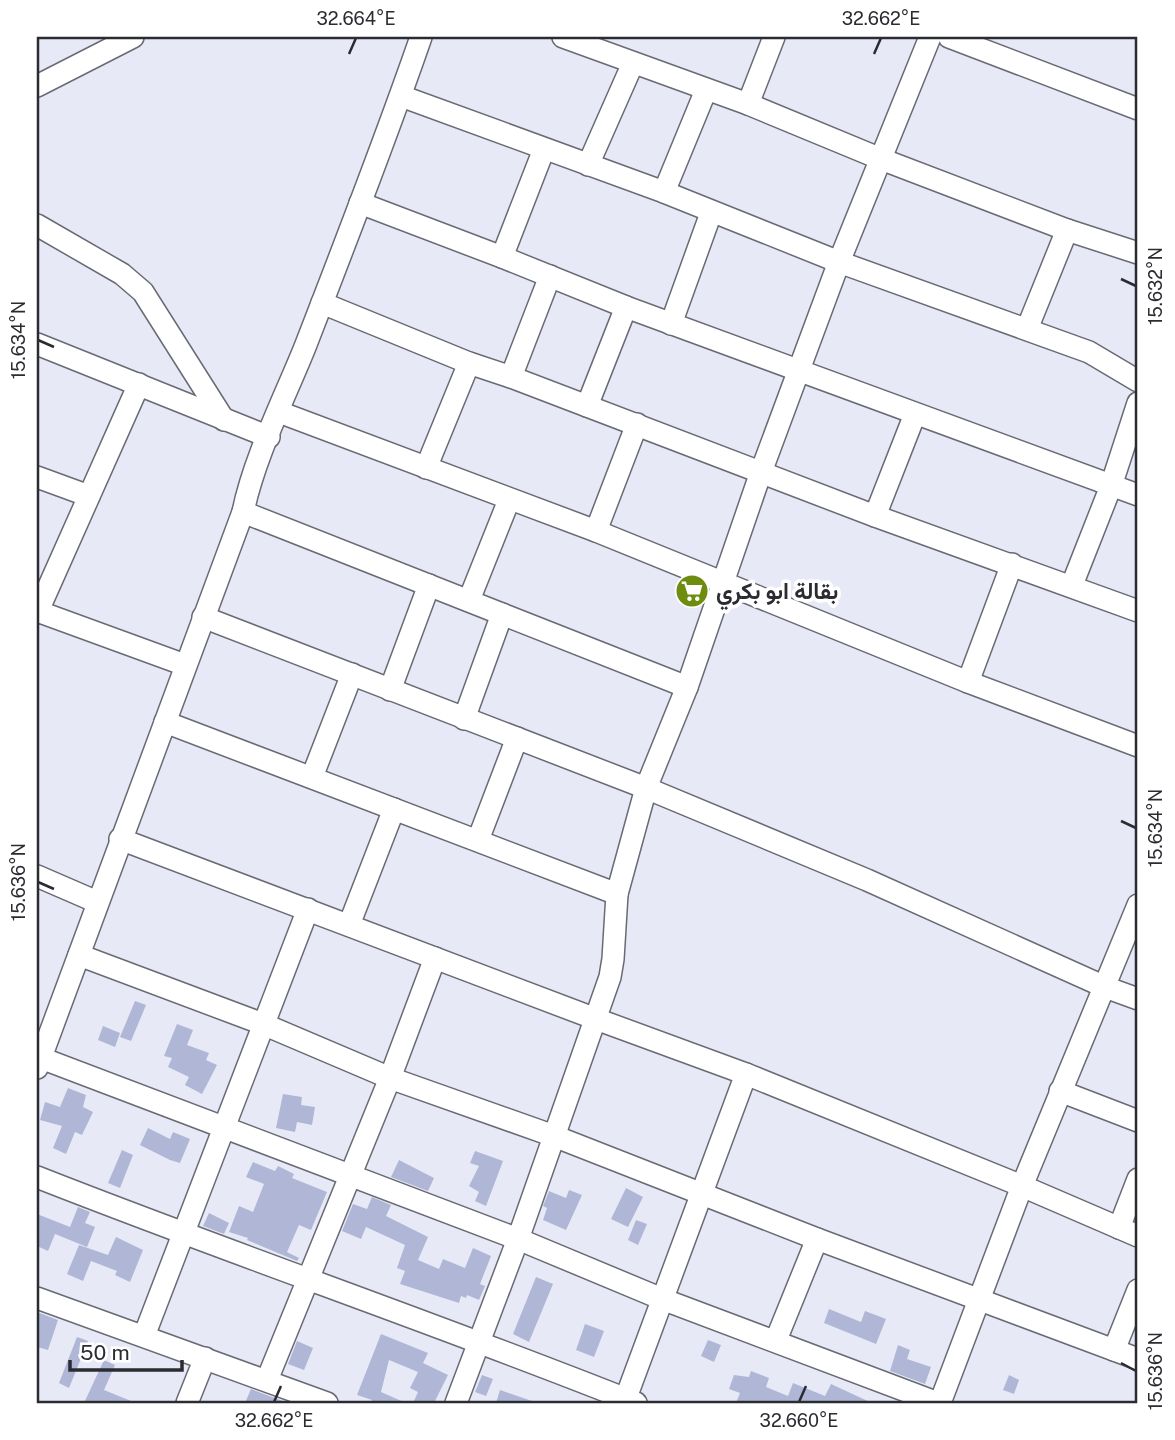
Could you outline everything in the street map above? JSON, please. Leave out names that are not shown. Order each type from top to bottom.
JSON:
[{"type":"street","points":[[37,86],[134,37]]},
{"type":"street","points":[[421,37],[401,96],[246,498],[79,955],[45,1023],[39,1063],[349,1175],[518,1239],[662,1299],[939,1403],[1022,1186],[1138,905]]},
{"type":"street","points":[[563,37],[588,41],[633,63],[748,104],[881,159],[1067,230],[1138,253]]},
{"type":"street","points":[[748,104],[774,37]]},
{"type":"street","points":[[457,1403],[596,1019],[613,959],[617,894],[646,788],[687,687],[798,370],[930,37]]},
{"type":"street","points":[[950,37],[989,44],[1138,109]]},
{"type":"street","points":[[588,165],[633,63]]},
{"type":"street","points":[[664,192],[706,90]]},
{"type":"street","points":[[401,96],[664,192],[839,262],[1089,352],[1138,381]]},
{"type":"street","points":[[502,257],[544,149]]},
{"type":"street","points":[[360,203],[671,324],[1138,495]]},
{"type":"street","points":[[671,324],[711,213]]},
{"type":"street","points":[[37,225],[122,274],[143,292],[224,420]]},
{"type":"street","points":[[1027,329],[1067,230]]},
{"type":"street","points":[[511,377],[550,276]]},
{"type":"street","points":[[322,303],[469,363],[637,424],[875,516],[1138,611]]},
{"type":"street","points":[[587,406],[626,307]]},
{"type":"street","points":[[37,344],[269,438]]},
{"type":"street","points":[[425,468],[469,363]]},
{"type":"street","points":[[139,384],[37,612],[186,665]]},
{"type":"street","points":[[1072,585],[1111,486],[1138,403]]},
{"type":"street","points":[[279,412],[596,531],[968,682],[1138,746]]},
{"type":"street","points":[[875,516],[915,414]]},
{"type":"street","points":[[596,531],[637,424]]},
{"type":"street","points":[[37,477],[89,496]]},
{"type":"street","points":[[469,600],[509,500]]},
{"type":"street","points":[[243,512],[687,687]]},
{"type":"street","points":[[968,682],[1012,564]]},
{"type":"street","points":[[390,690],[429,585]]},
{"type":"street","points":[[464,719],[502,614]]},
{"type":"street","points":[[203,617],[646,788],[867,880],[1105,987],[1138,999]]},
{"type":"street","points":[[312,778],[352,674]]},
{"type":"street","points":[[165,722],[617,894]]},
{"type":"street","points":[[478,839],[517,738]]},
{"type":"street","points":[[349,925],[394,809]]},
{"type":"street","points":[[120,839],[746,1073],[1129,1232],[1138,1179]]},
{"type":"street","points":[[37,876],[97,902]]},
{"type":"street","points":[[144,1336],[308,909]]},
{"type":"street","points":[[79,955],[263,1024],[390,1078],[554,1136],[817,1239],[1138,1359]]},
{"type":"street","points":[[267,1380],[390,1078],[435,958]]},
{"type":"street","points":[[37,1177],[184,1235],[479,1341],[628,1402],[662,1299],[746,1073]]},
{"type":"street","points":[[1060,1091],[1138,1121]]},
{"type":"street","points":[[776,1340],[817,1239]]},
{"type":"street","points":[[1114,1350],[1138,1290]]},
{"type":"street","points":[[37,1298],[327,1403]]},
{"type":"street","points":[[187,1403],[205,1358]]},
{"type":"building","points":[[135,1001],[146,1005],[131,1041],[120,1037]]},
{"type":"building","points":[[177,1024],[193,1030],[187,1045],[209,1053],[206,1060],[217,1065],[202,1094],[185,1085],[189,1077],[168,1067],[172,1058],[164,1056]]},
{"type":"building","points":[[103,1026],[120,1033],[115,1047],[98,1040]]},
{"type":"building","points":[[68,1088],[86,1095],[83,1107],[93,1112],[82,1135],[75,1132],[66,1154],[53,1148],[62,1126],[40,1120],[45,1102],[60,1107]]},
{"type":"building","points":[[283,1094],[302,1097],[301,1105],[315,1107],[312,1125],[297,1122],[295,1132],[276,1128]]},
{"type":"building","points":[[148,1128],[170,1139],[173,1132],[190,1139],[180,1163],[140,1145]]},
{"type":"building","points":[[122,1150],[133,1155],[120,1188],[108,1183]]},
{"type":"building","points":[[475,1151],[503,1161],[486,1206],[475,1201],[479,1192],[469,1186],[479,1166],[470,1163]]},
{"type":"building","points":[[399,1160],[434,1178],[428,1191],[391,1177]]},
{"type":"building","points":[[253,1162],[275,1171],[278,1166],[294,1174],[292,1178],[327,1192],[311,1230],[299,1225],[287,1252],[299,1258],[297,1261],[229,1232],[239,1206],[253,1212],[264,1184],[246,1177]]},
{"type":"building","points":[[626,1188],[643,1197],[628,1227],[611,1219]]},
{"type":"building","points":[[569,1190],[582,1195],[566,1230],[543,1220],[547,1208],[543,1206],[549,1191],[566,1198]]},
{"type":"building","points":[[372,1197],[391,1205],[386,1216],[428,1237],[418,1260],[439,1269],[443,1259],[465,1268],[473,1248],[491,1256],[480,1284],[485,1286],[479,1300],[467,1295],[466,1298],[461,1296],[459,1303],[400,1284],[405,1271],[397,1268],[405,1245],[366,1227],[361,1239],[342,1231],[353,1204],[367,1209]]},
{"type":"building","points":[[78,1207],[90,1212],[85,1223],[95,1227],[87,1247],[55,1234],[48,1251],[37,1246],[37,1214],[70,1227]]},
{"type":"building","points":[[209,1213],[229,1223],[224,1234],[203,1226]]},
{"type":"building","points":[[636,1220],[647,1224],[638,1245],[628,1240]]},
{"type":"building","points":[[116,1237],[143,1250],[130,1282],[115,1275],[117,1271],[91,1261],[83,1281],[67,1274],[79,1245],[108,1255]]},
{"type":"building","points":[[536,1277],[553,1284],[529,1342],[513,1334]]},
{"type":"building","points":[[829,1309],[861,1322],[865,1311],[886,1319],[876,1344],[824,1323]]},
{"type":"building","points":[[37,1312],[58,1320],[48,1350],[37,1347]]},
{"type":"building","points":[[585,1324],[604,1331],[594,1357],[576,1350]]},
{"type":"building","points":[[381,1334],[428,1353],[423,1363],[448,1375],[434,1403],[413,1403],[418,1392],[410,1388],[418,1372],[389,1360],[381,1392],[406,1403],[370,1403],[372,1400],[357,1395]]},
{"type":"building","points":[[77,1337],[88,1341],[69,1388],[59,1383]]},
{"type":"building","points":[[708,1340],[721,1345],[714,1362],[701,1356]]},
{"type":"building","points":[[297,1341],[313,1348],[304,1370],[288,1364]]},
{"type":"building","points":[[898,1345],[910,1350],[907,1359],[931,1367],[925,1384],[890,1371]]},
{"type":"building","points":[[104,1360],[115,1365],[104,1390],[136,1403],[84,1403]]},
{"type":"building","points":[[751,1371],[769,1378],[766,1387],[788,1396],[793,1383],[825,1396],[831,1384],[872,1403],[736,1403],[740,1393],[729,1389],[734,1375],[749,1377]]},
{"type":"building","points":[[482,1375],[493,1379],[486,1396],[475,1392]]},
{"type":"building","points":[[1009,1375],[1019,1380],[1014,1394],[1003,1390]]},
{"type":"building","points":[[251,1389],[288,1403],[245,1403]]},
{"type":"building","points":[[500,1390],[532,1401],[532,1403],[496,1403]]},
{"type":"place","name":"بقالة ابو بكري","points":[[692,591]]}]
